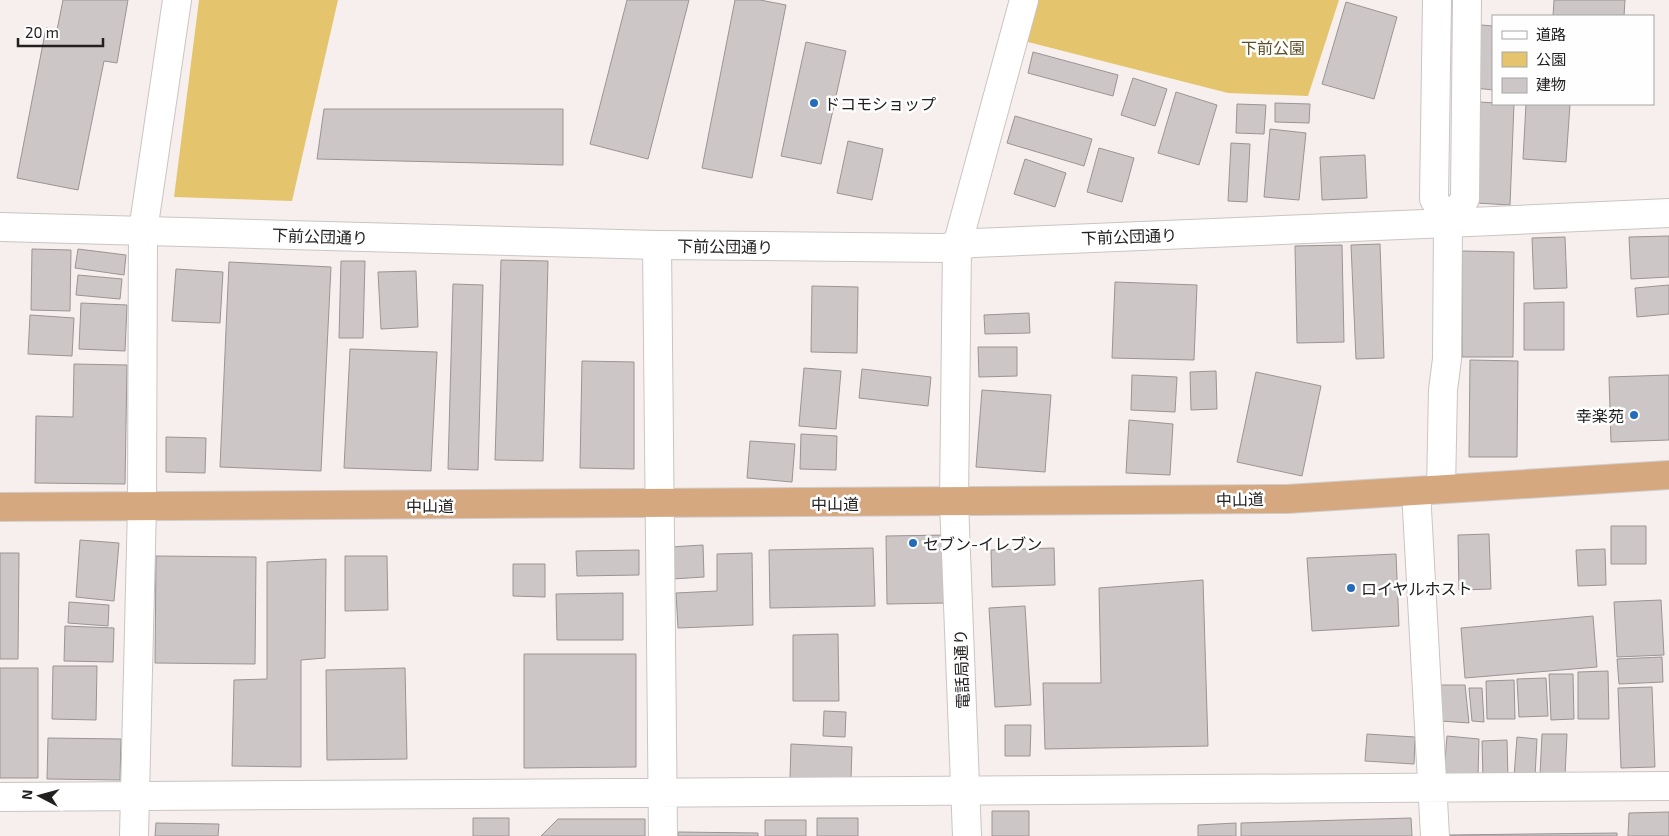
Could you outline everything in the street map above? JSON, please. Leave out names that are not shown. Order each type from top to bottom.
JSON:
[{"type":"highway","name":"中山道","points":[[0,507],[1287,499],[1669,475]]},
{"type":"street","points":[[134,836],[142,506],[143,232],[177,0]]},
{"type":"street","name":"電話局通り","points":[[966,836],[954,502],[957,246],[1024,0]]},
{"type":"street","points":[[1435,836],[1432,789],[1428,490],[1447,359],[1448,223],[1434,199],[1437,0]]},
{"type":"street","points":[[1448,223],[1465,199],[1467,0]]},
{"type":"street","name":"下前公団通り","points":[[0,227],[657,245],[943,248],[984,243],[1669,212]]},
{"type":"street","points":[[657,245],[663,836]]},
{"type":"street","points":[[0,797],[1669,786]]},
{"type":"green space","points":[[199,0],[338,0],[292,201],[174,197]]},
{"type":"green space","name":"下前公園","points":[[1035,0],[1339,0],[1308,96],[1228,93],[1024,41]]},
{"type":"building","points":[[63,0],[128,0],[117,63],[104,61],[78,190],[17,178],[46,28],[57,30]]},
{"type":"building","points":[[627,0],[689,0],[648,159],[590,144]]},
{"type":"building","points":[[735,0],[760,0],[786,5],[752,178],[702,168]]},
{"type":"building","points":[[1554,0],[1625,0],[1624,15],[1553,15]]},
{"type":"building","points":[[1346,2],[1397,17],[1374,99],[1322,84]]},
{"type":"building","points":[[1481,25],[1492,26],[1492,90],[1475,88]]},
{"type":"building","name":"ドコモショップ","points":[[806,42],[846,51],[821,164],[781,156]]},
{"type":"building","points":[[1033,52],[1118,75],[1113,96],[1028,73]]},
{"type":"building","points":[[1133,78],[1167,89],[1155,126],[1121,115]]},
{"type":"building","points":[[1176,92],[1217,105],[1199,165],[1158,153]]},
{"type":"building","points":[[1479,102],[1492,103],[1492,105],[1514,105],[1510,205],[1476,203]]},
{"type":"building","points":[[1275,103],[1310,104],[1309,123],[1275,122]]},
{"type":"building","points":[[1237,104],[1266,105],[1264,134],[1236,133]]},
{"type":"building","points":[[1526,105],[1570,105],[1566,162],[1523,159]]},
{"type":"building","points":[[324,109],[563,109],[563,165],[317,159]]},
{"type":"building","points":[[1015,116],[1092,139],[1084,166],[1007,143]]},
{"type":"building","points":[[1270,129],[1306,133],[1299,200],[1264,197]]},
{"type":"building","points":[[848,141],[883,149],[872,200],[837,193]]},
{"type":"building","points":[[1231,143],[1250,144],[1247,202],[1228,201]]},
{"type":"building","points":[[1099,148],[1134,158],[1122,202],[1087,192]]},
{"type":"building","points":[[1365,155],[1367,198],[1322,200],[1320,157]]},
{"type":"building","points":[[1025,159],[1066,173],[1055,207],[1014,194]]},
{"type":"building","points":[[1669,236],[1669,277],[1631,279],[1629,237]]},
{"type":"building","points":[[1565,237],[1567,288],[1534,289],[1532,238]]},
{"type":"building","points":[[1380,244],[1384,358],[1356,359],[1351,245]]},
{"type":"building","points":[[1342,245],[1344,342],[1297,343],[1295,246]]},
{"type":"building","points":[[32,249],[71,250],[70,311],[31,310]]},
{"type":"building","points":[[78,249],[126,255],[124,275],[75,268]]},
{"type":"building","points":[[1462,251],[1514,252],[1513,357],[1462,357]]},
{"type":"building","points":[[501,260],[548,261],[543,461],[495,460]]},
{"type":"building","points":[[341,261],[365,261],[363,338],[339,338]]},
{"type":"building","points":[[229,262],[331,267],[321,471],[220,467]]},
{"type":"building","points":[[176,269],[223,272],[220,323],[172,321]]},
{"type":"building","points":[[416,271],[418,327],[381,329],[378,272]]},
{"type":"building","points":[[78,275],[122,279],[120,299],[76,295]]},
{"type":"building","points":[[1115,282],[1197,285],[1194,360],[1112,358]]},
{"type":"building","points":[[453,284],[483,285],[478,470],[448,469]]},
{"type":"building","points":[[1669,285],[1669,314],[1637,317],[1635,288]]},
{"type":"building","points":[[812,286],[858,287],[857,353],[811,352]]},
{"type":"building","points":[[1564,302],[1564,350],[1524,350],[1524,303]]},
{"type":"building","points":[[81,303],[127,305],[125,351],[79,349]]},
{"type":"building","points":[[1029,313],[1030,333],[985,334],[984,315]]},
{"type":"building","points":[[30,315],[74,318],[72,356],[28,354]]},
{"type":"building","points":[[978,347],[1017,347],[1017,376],[979,377]]},
{"type":"building","points":[[350,349],[437,352],[431,471],[344,468]]},
{"type":"building","points":[[1470,360],[1518,361],[1517,457],[1469,457]]},
{"type":"building","points":[[582,361],[634,362],[634,469],[580,468]]},
{"type":"building","points":[[74,364],[127,365],[125,484],[35,483],[36,416],[73,417]]},
{"type":"building","points":[[804,368],[841,371],[836,429],[799,426]]},
{"type":"building","points":[[862,369],[931,377],[928,406],[859,398]]},
{"type":"building","points":[[1216,371],[1217,409],[1191,410],[1190,372]]},
{"type":"building","points":[[1256,372],[1321,386],[1302,476],[1237,462]]},
{"type":"building","points":[[1132,375],[1177,377],[1175,412],[1131,410]]},
{"type":"building","points":[[1669,375],[1669,440],[1611,442],[1609,377]]},
{"type":"building","points":[[982,390],[1051,395],[1045,472],[976,467]]},
{"type":"building","points":[[1129,420],[1173,424],[1170,475],[1126,473]]},
{"type":"building","points":[[801,434],[837,436],[836,470],[800,469]]},
{"type":"building","points":[[166,437],[206,438],[205,473],[166,472]]},
{"type":"building","points":[[750,441],[795,444],[792,482],[747,478]]},
{"type":"building","points":[[1611,526],[1646,526],[1646,564],[1611,564]]},
{"type":"building","points":[[1489,534],[1491,589],[1459,590],[1458,535]]},
{"type":"building","points":[[946,535],[948,603],[887,604],[886,536]]},
{"type":"building","points":[[80,540],[119,543],[114,601],[76,597]]},
{"type":"building","points":[[703,545],[704,577],[672,579],[670,547]]},
{"type":"building","points":[[873,548],[875,606],[770,608],[769,550]]},
{"type":"building","points":[[1054,548],[1055,585],[992,587],[991,550]]},
{"type":"building","points":[[1605,549],[1606,585],[1578,586],[1576,550]]},
{"type":"building","points":[[639,550],[639,575],[577,576],[576,551]]},
{"type":"building","points":[[0,553],[19,553],[18,659],[0,659]]},
{"type":"building","points":[[752,553],[753,625],[678,628],[676,593],[717,591],[717,554]]},
{"type":"building","points":[[1396,554],[1399,626],[1312,631],[1307,558]]},
{"type":"building","points":[[156,556],[256,557],[255,664],[155,663]]},
{"type":"building","points":[[345,556],[387,556],[388,610],[345,611]]},
{"type":"building","points":[[326,559],[325,658],[301,660],[301,767],[232,766],[234,680],[267,679],[267,562]]},
{"type":"building","points":[[513,564],[545,564],[545,597],[513,596]]},
{"type":"building","points":[[1203,580],[1208,746],[1045,749],[1043,683],[1101,683],[1099,588]]},
{"type":"building","points":[[623,593],[623,640],[557,640],[556,594]]},
{"type":"building","points":[[1661,600],[1664,655],[1617,657],[1614,602]]},
{"type":"building","points":[[69,602],[109,605],[108,626],[68,623]]},
{"type":"building","points":[[1025,606],[1031,705],[995,707],[989,608]]},
{"type":"building","points":[[1593,616],[1597,667],[1465,678],[1461,628]]},
{"type":"building","points":[[65,626],[114,628],[113,662],[64,661]]},
{"type":"building","points":[[838,634],[839,701],[793,701],[793,635]]},
{"type":"building","points":[[524,654],[636,654],[636,767],[524,768]]},
{"type":"building","points":[[1662,657],[1663,682],[1619,684],[1617,659]]},
{"type":"building","points":[[53,666],[97,666],[96,720],[52,719]]},
{"type":"building","points":[[0,668],[38,668],[38,778],[0,778]]},
{"type":"building","points":[[405,668],[407,759],[327,760],[326,670]]},
{"type":"building","points":[[1608,671],[1609,719],[1578,719],[1578,672]]},
{"type":"building","points":[[1549,674],[1573,674],[1574,719],[1551,720]]},
{"type":"building","points":[[1546,678],[1548,716],[1519,717],[1517,679]]},
{"type":"building","points":[[1514,680],[1515,719],[1487,719],[1486,681]]},
{"type":"building","points":[[1438,685],[1465,685],[1469,723],[1441,721]]},
{"type":"building","points":[[1652,687],[1655,767],[1621,768],[1618,688]]},
{"type":"building","points":[[1469,688],[1482,688],[1484,722],[1472,721]]},
{"type":"building","points":[[824,711],[846,712],[845,737],[823,736]]},
{"type":"building","points":[[1005,725],[1031,725],[1030,756],[1005,756]]},
{"type":"building","points":[[1367,734],[1415,737],[1414,764],[1365,761]]},
{"type":"building","points":[[1542,734],[1567,734],[1565,776],[1540,775]]},
{"type":"building","points":[[1447,736],[1479,739],[1478,776],[1444,773]]},
{"type":"building","points":[[1517,737],[1537,739],[1535,777],[1514,776]]},
{"type":"building","points":[[48,738],[121,739],[120,780],[47,779]]},
{"type":"building","points":[[1507,740],[1508,777],[1483,777],[1482,741]]},
{"type":"building","points":[[791,744],[852,747],[851,780],[790,778]]},
{"type":"building","points":[[992,811],[1029,811],[1029,836],[992,836]]},
{"type":"building","points":[[1669,812],[1669,836],[1628,836],[1629,813]]},
{"type":"building","points":[[473,818],[509,818],[509,836],[473,836]]},
{"type":"building","points":[[817,818],[858,818],[858,836],[817,836]]},
{"type":"building","points":[[1411,818],[1412,836],[1241,836],[1241,823]]},
{"type":"building","points":[[558,819],[645,819],[645,836],[541,836]]},
{"type":"building","points":[[765,820],[806,820],[806,836],[765,836]]},
{"type":"building","points":[[156,823],[219,824],[218,836],[155,836]]},
{"type":"building","points":[[1236,823],[1236,836],[1198,836],[1198,825]]},
{"type":"building","points":[[678,832],[758,833],[758,836],[678,836]]},
{"type":"building","points":[[1617,833],[1617,836],[1447,836],[1447,835]]},
{"type":"place","name":"ドコモショップ","points":[[814,103]]},
{"type":"place","name":"幸楽苑","points":[[1634,415]]},
{"type":"place","name":"セブン-イレブン","points":[[913,543]]},
{"type":"place","name":"ロイヤルホスト","points":[[1351,588]]}]
